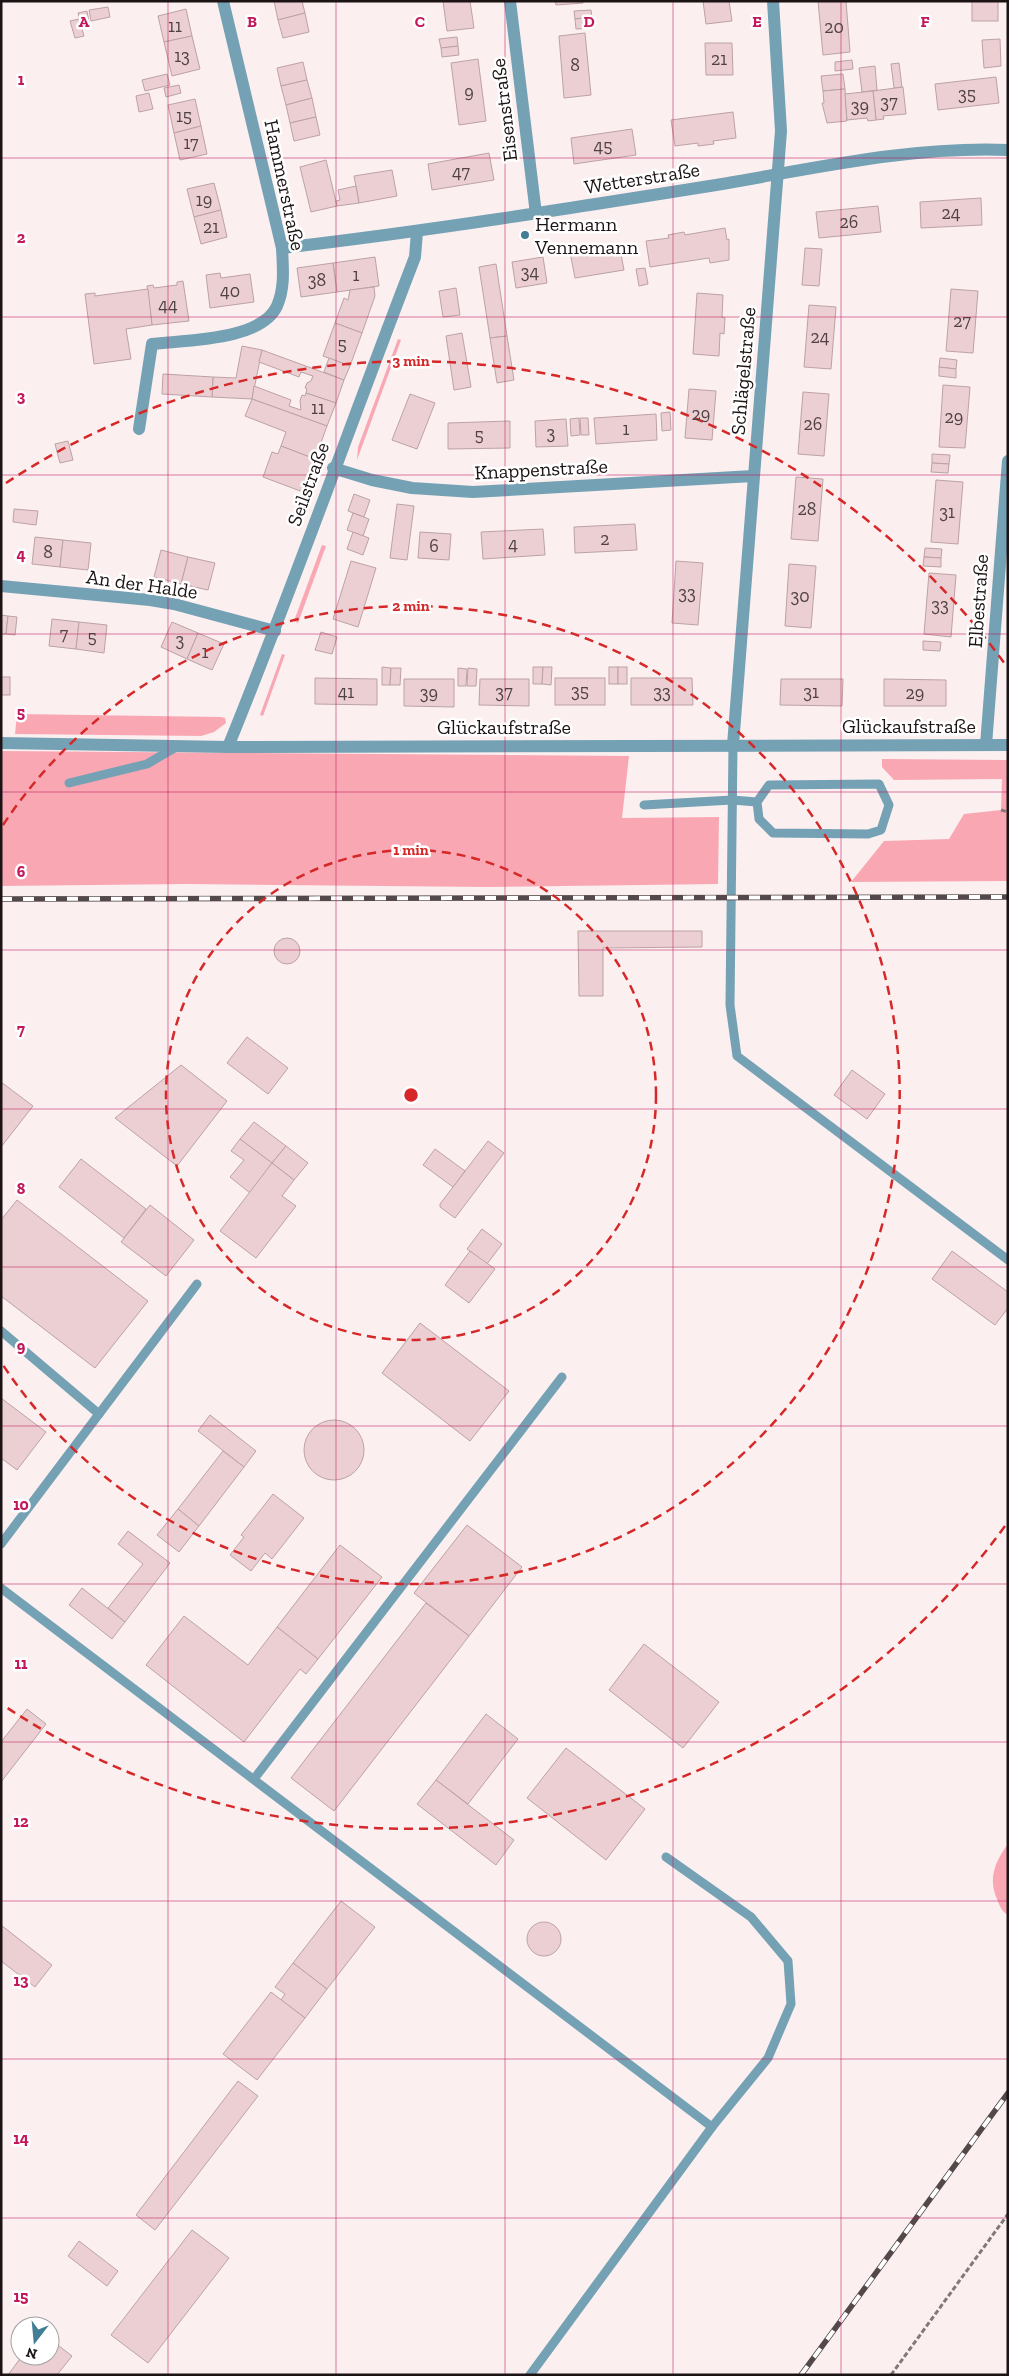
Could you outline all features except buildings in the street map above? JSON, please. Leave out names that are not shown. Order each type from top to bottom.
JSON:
[{"type":"street","name":"Hammerstraße","points":[[139,430],[152,344],[232,334],[253,328],[267,319],[276,308],[281,293],[284,273],[282,248],[223,1]]},
{"type":"street","name":"Eisenstraße","points":[[510,1],[536,214]]},
{"type":"street","name":"Schlägelstraße","points":[[733,744],[781,130],[773,1]]},
{"type":"street","name":"Wetterstraße","points":[[282,248],[417,232],[875,159],[965,148],[1008,150]]},
{"type":"street","name":"Seilstraße","points":[[228,748],[275,631],[334,468],[415,257],[417,232]]},
{"type":"street","name":"Elbestraße","points":[[986,745],[1008,461]]},
{"type":"street","name":"Knappenstraße","points":[[334,468],[412,488],[473,492],[753,476]]},
{"type":"street","name":"An der Halde","points":[[1,586],[150,600],[174,604],[275,631]]},
{"type":"street","name":"Glückaufstraße","points":[[1,743],[228,748],[733,744],[1008,745]]},
{"type":"lane","points":[[733,744],[730,1005],[737,1056],[1008,1260]]},
{"type":"lane","points":[[69,783],[147,764],[176,746]]},
{"type":"lane","points":[[879,784],[889,806],[881,830],[868,834],[773,833],[759,819],[757,802],[769,785],[879,784]]},
{"type":"lane","points":[[644,805],[732,800],[757,802]]},
{"type":"lane","points":[[1,1544],[197,1284]]},
{"type":"lane","points":[[1,1331],[100,1414]]},
{"type":"lane","points":[[254,1779],[562,1377]]},
{"type":"lane","points":[[1,1588],[712,2127]]},
{"type":"lane","points":[[530,2375],[712,2127],[768,2058],[791,2004],[788,1962],[752,1917],[666,1856]]},
{"type":"path","points":[[1001,810],[1008,812]]},
{"type":"path","points":[[891,2375],[1008,2214]]},
{"type":"shaded area","points":[[398,339],[401,340],[357,460],[358,447]]},
{"type":"shaded area","points":[[322,545],[326,546],[298,623],[294,621]]},
{"type":"shaded area","points":[[282,654],[285,655],[263,716],[260,715]]},
{"type":"shaded area","points":[[17,714],[221,717],[225,718],[226,723],[214,732],[201,736],[15,734]]},
{"type":"shaded area","points":[[1,751],[629,756],[622,818],[719,817],[718,884],[486,887],[186,884],[1,886]]},
{"type":"shaded area","points":[[882,759],[1008,760],[1008,881],[851,882],[884,841],[949,839],[964,814],[1001,810],[1002,779],[894,780],[882,767]]},
{"type":"shaded area","points":[[1008,1844],[1008,1915],[1000,1906],[994,1891],[993,1877],[996,1864]]},
{"type":"railway","points":[[1,899],[1008,897]]},
{"type":"railway","points":[[801,2375],[1008,2093]]},
{"type":"place","name":"Hermann Vennemann","points":[[525,235]]}]
